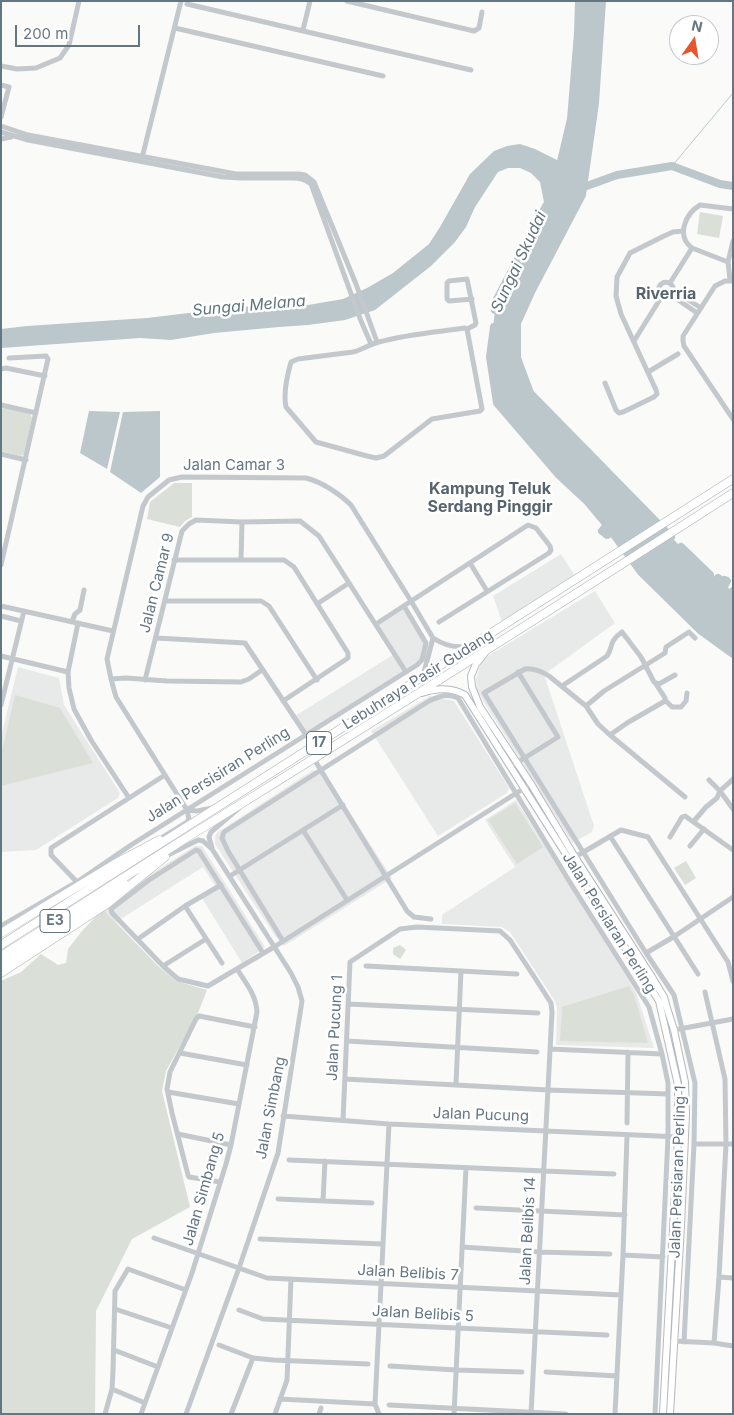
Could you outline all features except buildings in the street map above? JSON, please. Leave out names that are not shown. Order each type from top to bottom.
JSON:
[{"type":"highway","name":"Lebuhraya Pasir Gudang","points":[[1,945],[733,479]]},
{"type":"highway","name":"Lebuhraya Pasir Gudang","points":[[1,956],[733,493]]},
{"type":"highway","points":[[1,973],[107,904],[200,829]]},
{"type":"highway","points":[[1,933],[118,862],[158,840],[172,837]]},
{"type":"highway","points":[[1,965],[92,907],[133,878],[147,871]]},
{"type":"main road","name":"Jalan Persiaran Perling","points":[[487,650],[472,672],[472,687],[480,707],[531,784],[660,990],[674,1030],[684,1082],[663,1414]]},
{"type":"main road","name":"Jalan Persiaran Perling","points":[[409,698],[438,689],[458,691],[465,695],[658,1001],[678,1085],[681,1137],[670,1414]]},
{"type":"street","points":[[1,66],[17,69],[36,68],[60,58],[69,45],[79,1]]},
{"type":"street","points":[[142,159],[181,1]]},
{"type":"street","points":[[303,30],[310,1]]},
{"type":"street","points":[[346,1],[474,31],[477,30],[482,12]]},
{"type":"street","points":[[187,4],[471,70]]},
{"type":"street","points":[[175,28],[383,76]]},
{"type":"street","points":[[1,85],[9,87],[1,117]]},
{"type":"street","points":[[1,127],[94,150]]},
{"type":"street","points":[[1,132],[223,176],[242,178],[302,178],[311,184],[361,321],[374,343]]},
{"type":"street","points":[[1,138],[14,136]]},
{"type":"street","points":[[142,159],[236,174],[292,173],[305,175],[314,182],[356,284],[369,320],[374,343]]},
{"type":"street","points":[[728,262],[692,248],[688,245],[683,231],[690,214],[700,205],[733,209]]},
{"type":"street","points":[[605,383],[619,413],[657,394],[621,314],[616,296],[617,277],[630,253],[674,232],[683,231]]},
{"type":"street","points":[[733,241],[728,262],[732,280],[715,286],[683,336],[684,346],[733,419]]},
{"type":"street","points":[[662,296],[659,292],[659,287],[662,283],[670,282],[692,248]]},
{"type":"street","points":[[468,329],[482,409],[480,411],[432,418],[384,456],[376,458],[316,442],[286,407],[290,366],[294,360],[353,352],[374,343],[403,336],[468,329],[476,323],[472,299],[467,279],[449,281],[447,283],[447,299],[449,301],[472,299]]},
{"type":"street","points":[[662,296],[667,297],[673,293],[674,286],[670,282]]},
{"type":"street","points":[[673,293],[699,310]]},
{"type":"street","points":[[634,341],[662,296]]},
{"type":"street","points":[[648,372],[678,354]]},
{"type":"street","points":[[1,565],[48,358],[46,356],[9,358]]},
{"type":"street","points":[[1,368],[45,376]]},
{"type":"street","points":[[726,407],[733,403]]},
{"type":"street","points":[[1,405],[36,413]]},
{"type":"street","points":[[1,454],[26,460]]},
{"type":"street","name":"Jalan Camar 3","points":[[187,810],[116,697],[107,659],[143,506],[148,497],[169,480],[182,477],[306,478],[344,498],[412,601],[433,638]]},
{"type":"street","name":"Jalan Camar 9","points":[[145,680],[182,531],[196,520],[242,522],[300,521],[319,536],[406,672]]},
{"type":"street","points":[[241,560],[242,522]]},
{"type":"street","points":[[376,624],[528,525],[536,528],[550,546],[551,550],[548,553],[440,622]]},
{"type":"street","points":[[174,560],[284,560],[294,567],[348,653],[348,658],[283,701]]},
{"type":"street","points":[[470,563],[488,591]]},
{"type":"street","points":[[317,604],[349,584]]},
{"type":"street","points":[[72,622],[75,614],[80,610],[84,590]]},
{"type":"street","points":[[165,601],[260,601],[269,606],[316,680]]},
{"type":"street","points":[[1,606],[113,631]]},
{"type":"street","name":"Jalan Persisiran Perling","points":[[1,926],[77,882],[131,845],[417,665],[422,660],[426,646],[425,640],[404,606]]},
{"type":"street","points":[[1,705],[24,611]]},
{"type":"street","points":[[1,616],[21,621]]},
{"type":"street","points":[[78,623],[68,672],[69,688],[74,709],[129,798]]},
{"type":"street","points":[[562,686],[607,656],[610,653],[614,639],[622,632],[646,666],[665,700],[672,707],[681,707],[686,701],[687,693]]},
{"type":"street","points":[[586,706],[604,691],[646,666],[664,653],[666,648],[689,632],[695,638]]},
{"type":"street","points":[[156,638],[245,642],[306,735]]},
{"type":"street","points":[[423,676],[433,638],[453,646],[463,646],[479,641]]},
{"type":"street","points":[[1,656],[68,672]]},
{"type":"street","points":[[510,768],[558,737],[518,672],[530,669],[537,670],[549,676],[586,706],[598,724],[685,797]]},
{"type":"street","points":[[111,679],[241,682],[262,670]]},
{"type":"street","name":"Jalan Persiaran Perling 1","points":[[518,672],[484,693],[674,995],[683,1029],[695,1083],[694,1144],[684,1342]]},
{"type":"street","points":[[656,684],[674,675]]},
{"type":"street","name":"Jalan Persiaran Perling 1","points":[[239,870],[222,838],[224,832],[429,701],[446,695],[458,698],[649,1007],[662,1054],[668,1083],[668,1137],[655,1414]]},
{"type":"street","points":[[610,735],[626,723],[663,703],[665,700]]},
{"type":"street","points":[[314,759],[407,911],[417,918],[431,918]]},
{"type":"street","points":[[77,882],[51,855],[51,848],[165,775]]},
{"type":"street","points":[[694,822],[733,779]]},
{"type":"street","points":[[709,780],[733,809]]},
{"type":"street","points":[[263,953],[199,851],[196,850],[149,880],[111,909],[112,913],[163,966],[180,980],[208,986],[274,947],[531,784]]},
{"type":"street","points":[[212,849],[209,837],[211,832],[251,799]]},
{"type":"street","points":[[230,876],[343,805]]},
{"type":"street","points":[[158,840],[187,822],[189,819],[187,810],[197,811],[214,808]]},
{"type":"street","points":[[670,837],[683,816],[687,816],[733,850]]},
{"type":"street","points":[[690,846],[704,828]]},
{"type":"street","points":[[303,830],[347,900]]},
{"type":"street","points":[[575,857],[621,830],[648,837],[728,962],[733,981]]},
{"type":"street","points":[[610,836],[698,974]]},
{"type":"street","points":[[166,856],[198,840],[203,841],[212,849]]},
{"type":"street","name":"Jalan Simbang","points":[[186,1414],[278,1153],[302,1001],[298,986],[291,973],[212,849]]},
{"type":"street","points":[[226,870],[239,870]]},
{"type":"street","points":[[235,885],[239,870]]},
{"type":"street","points":[[239,870],[283,941]]},
{"type":"street","points":[[138,939],[185,906],[221,885]]},
{"type":"street","points":[[646,953],[733,897]]},
{"type":"street","points":[[185,906],[222,964]]},
{"type":"street","points":[[417,918],[417,928]]},
{"type":"street","name":"Jalan Pucung 1","points":[[342,1120],[350,962],[400,929],[500,931],[505,935],[550,1003],[552,1012],[550,1049]]},
{"type":"street","points":[[163,966],[206,939]]},
{"type":"street","points":[[366,966],[517,974]]},
{"type":"street","name":"Jalan Simbang 5","points":[[141,1414],[186,1290],[231,1144],[258,1012],[254,994],[237,969]]},
{"type":"street","points":[[456,1084],[461,971]]},
{"type":"street","points":[[705,992],[725,1078],[726,1144],[714,1343]]},
{"type":"street","points":[[348,1004],[538,1013]]},
{"type":"street","points":[[220,1182],[189,1177],[168,1092],[170,1072],[199,1016],[255,1027]]},
{"type":"street","points":[[674,1030],[733,1019]]},
{"type":"street","points":[[346,1041],[536,1052]]},
{"type":"street","points":[[550,1049],[662,1054]]},
{"type":"street","name":"Jalan Belibis 14","points":[[531,1413],[550,1049]]},
{"type":"street","points":[[180,1052],[247,1065]]},
{"type":"street","points":[[627,1123],[628,1052]]},
{"type":"street","points":[[345,1079],[548,1090],[668,1094]]},
{"type":"street","points":[[168,1092],[239,1104]]},
{"type":"street","name":"Jalan Pucung","points":[[283,1116],[389,1124],[681,1137]]},
{"type":"street","points":[[379,1414],[375,1404],[389,1124]]},
{"type":"street","points":[[178,1134],[231,1144]]},
{"type":"street","points":[[615,1414],[627,1136]]},
{"type":"street","points":[[694,1144],[733,1144]]},
{"type":"street","points":[[289,1160],[614,1174]]},
{"type":"street","points":[[323,1201],[325,1161]]},
{"type":"street","points":[[454,1411],[466,1168]]},
{"type":"street","points":[[278,1199],[372,1203]]},
{"type":"street","points":[[476,1208],[625,1215]]},
{"type":"street","name":"Jalan Belibis 7","points":[[154,1238],[267,1278],[621,1295]]},
{"type":"street","points":[[260,1239],[383,1244]]},
{"type":"street","points":[[462,1247],[610,1254]]},
{"type":"street","points":[[623,1255],[663,1257]]},
{"type":"street","points":[[105,1414],[112,1389],[115,1291],[128,1269],[186,1290]]},
{"type":"street","points":[[719,1277],[733,1278]]},
{"type":"street","points":[[275,1414],[287,1380],[291,1279]]},
{"type":"street","points":[[114,1309],[172,1328]]},
{"type":"street","name":"Jalan Belibis 5","points":[[239,1310],[263,1319],[607,1335]]},
{"type":"street","points":[[666,1349],[674,1341],[733,1346]]},
{"type":"street","points":[[219,1346],[253,1358],[368,1364]]},
{"type":"street","points":[[114,1350],[158,1367]]},
{"type":"street","points":[[231,1414],[253,1358]]},
{"type":"street","points":[[390,1366],[522,1372]]},
{"type":"street","points":[[546,1372],[617,1376]]},
{"type":"street","points":[[112,1389],[145,1403]]},
{"type":"street","points":[[280,1399],[375,1404]]},
{"type":"street","points":[[389,1405],[454,1411],[566,1414]]},
{"type":"street","points":[[319,1414],[321,1408]]},
{"type":"shaded area","points":[[700,212],[723,216],[719,238],[697,234]]},
{"type":"shaded area","points":[[1,409],[30,414],[32,418],[24,454],[21,456],[1,451]]},
{"type":"shaded area","points":[[174,483],[192,483],[192,517],[180,527],[147,519],[150,502]]},
{"type":"shaded area","points":[[561,554],[575,576],[502,622],[493,596]]},
{"type":"shaded area","points":[[595,591],[615,623],[549,671],[545,677],[594,825],[592,832],[572,843],[477,691],[476,679],[481,663],[491,654]]},
{"type":"shaded area","points":[[406,606],[427,640],[423,660],[308,735],[295,716],[396,653],[378,625]]},
{"type":"shaded area","points":[[18,667],[59,678],[64,705],[120,793],[118,798],[36,850],[1,852],[1,737]]},
{"type":"shaded area","points":[[15,695],[60,708],[93,763],[1,786],[1,755]]},
{"type":"shaded area","points":[[430,696],[454,701],[509,788],[507,793],[438,836],[371,731]]},
{"type":"shaded area","points":[[313,770],[325,774],[392,878],[284,946],[275,936],[215,844],[215,836],[218,832]]},
{"type":"shaded area","points":[[516,800],[636,992],[654,1048],[556,1045],[557,1008],[555,1001],[510,932],[502,927],[442,924],[442,915],[515,867],[485,820]]},
{"type":"shaded area","points":[[515,803],[543,847],[517,864],[488,820]]},
{"type":"shaded area","points":[[195,846],[202,846],[265,947],[242,963],[202,898],[217,889],[203,867],[116,922],[103,909],[146,877]]},
{"type":"shaded area","points":[[686,861],[696,878],[685,885],[674,868]]},
{"type":"shaded area","points":[[103,909],[158,966],[176,981],[207,990],[198,1013],[166,1071],[162,1091],[190,1207],[132,1239],[96,1311],[95,1414],[1,1414],[1,981],[21,972],[41,954],[58,965],[66,963],[68,949]]},
{"type":"shaded area","points":[[400,945],[406,950],[400,959],[393,954],[393,948]]},
{"type":"shaded area","points":[[629,986],[634,995],[648,1043],[560,1041],[562,1007]]},
{"type":"water","name":"Sungai Skudai","points":[[579,1],[602,1],[595,103],[582,195],[531,292],[517,323],[517,358],[530,393],[710,575],[697,590],[703,595],[718,578],[724,582],[725,580],[727,581],[723,588],[726,593],[729,595],[733,591],[733,654],[700,630],[641,572],[612,532],[607,535],[602,531],[607,525],[587,501],[558,474],[497,403],[490,357],[496,301],[543,211],[544,202],[540,182],[531,173],[520,168],[508,168],[498,172],[475,207],[466,227],[455,242],[431,266],[375,310],[345,320],[214,333],[171,340],[140,338],[1,348],[1,329],[147,318],[239,307],[308,305],[343,299],[393,273],[429,244],[470,174],[494,151],[520,144],[561,162],[571,119]]},
{"type":"water","points":[[89,411],[120,412],[107,469],[80,453]]},
{"type":"water","points":[[160,411],[160,477],[141,493],[110,472],[123,412]]},
{"type":"waterway","points":[[559,170],[571,119],[579,1]]},
{"type":"waterway","points":[[602,1],[595,103],[582,195],[531,292],[517,323],[517,358],[530,393],[671,537]]},
{"type":"waterway","points":[[672,166],[733,93]]},
{"type":"waterway","points":[[577,192],[584,187],[617,175],[672,166],[720,184],[733,186]]},
{"type":"waterway","name":"Sungai Skudai","points":[[495,310],[496,301],[546,206]]},
{"type":"waterway","points":[[494,327],[490,357],[497,403],[558,474],[587,501],[607,525],[602,531],[607,535],[612,532],[641,572],[700,630],[733,654]]},
{"type":"waterway","points":[[681,547],[710,575],[697,590],[703,595],[718,578],[724,582],[725,580],[727,581],[723,588],[726,593],[729,595],[733,591]]},
{"type":"district","name":"Riverria","points":[[666,294]]},
{"type":"district","name":"Kampung Teluk Serdang Pinggir","points":[[490,498]]},
{"type":"water label","name":"Sungai Melana","points":[[249,306]]}]
